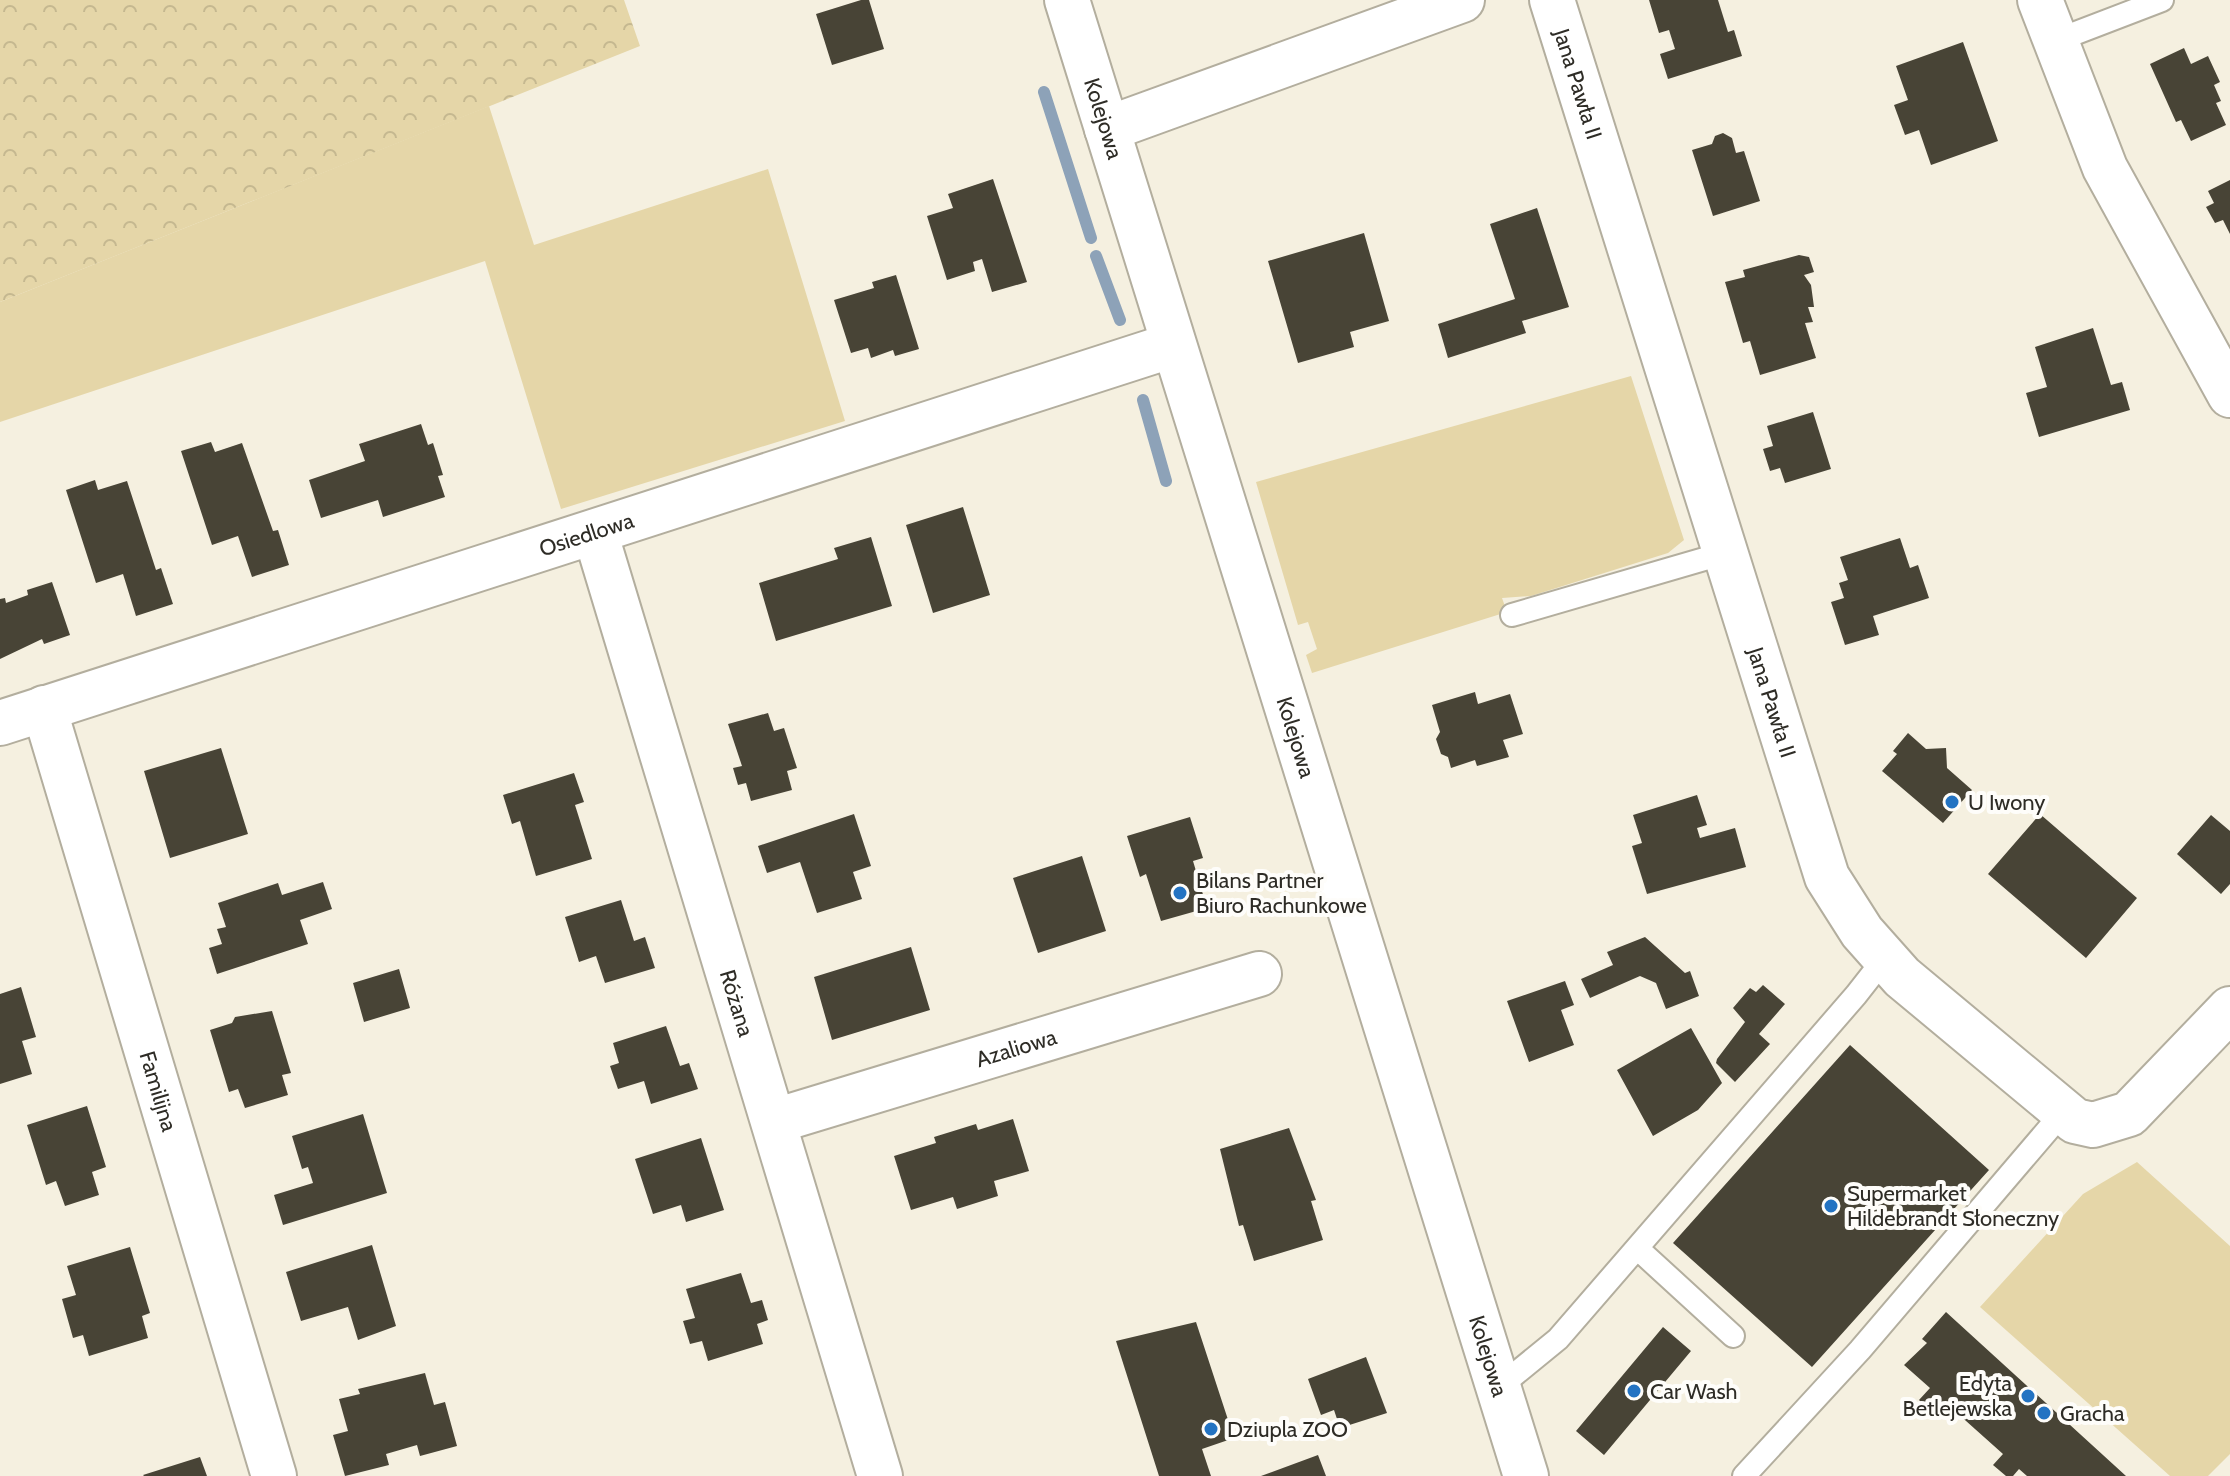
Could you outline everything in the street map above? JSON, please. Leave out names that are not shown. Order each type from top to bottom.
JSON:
[{"type":"street","name":"Kolejowa","points":[[1067,0],[1526,1476]]},
{"type":"street","points":[[1107,129],[1462,0]]},
{"type":"street","name":"Jana Pawła II","points":[[1552,0],[1827,877],[1862,932],[1902,977],[2075,1121],[2093,1125],[2129,1114],[2230,1009]]},
{"type":"street","points":[[2040,0],[2105,168],[2230,395]]},
{"type":"street","name":"Osiedlowa","points":[[0,723],[1173,345]]},
{"type":"street","name":"Różana","points":[[595,532],[880,1476]]},
{"type":"street","name":"Familijna","points":[[44,708],[274,1476]]},
{"type":"street","name":"Azaliowa","points":[[775,1121],[1259,974]]},
{"type":"lane","points":[[2055,41],[2162,0]]},
{"type":"lane","points":[[1512,615],[1725,553]]},
{"type":"lane","points":[[1498,1388],[1558,1339],[1885,958]]},
{"type":"lane","points":[[1744,1476],[1870,1339],[2064,1111]]},
{"type":"lane","points":[[1637,1248],[1733,1336]]},
{"type":"green space","points":[[0,0],[624,0],[640,46],[0,302]]},
{"type":"green space","points":[[489,106],[534,245],[768,169],[845,421],[561,509],[485,261],[0,422],[0,302]]},
{"type":"green space","points":[[1631,376],[1684,540],[1668,553],[1531,596],[1502,598],[1507,612],[1312,673],[1306,655],[1317,649],[1308,622],[1298,625],[1256,482]]},
{"type":"green space","points":[[2137,1162],[2230,1246],[2230,1454],[2208,1476],[2170,1476],[1980,1307],[2083,1194]]},
{"type":"building","points":[[869,0],[884,49],[832,65],[816,14]]},
{"type":"building","points":[[1649,0],[1718,0],[1728,32],[1734,30],[1742,56],[1668,79],[1660,54],[1675,49],[1669,30],[1659,33]]},
{"type":"building","points":[[1963,42],[1998,141],[1931,165],[1919,130],[1905,135],[1894,105],[1908,100],[1896,66]]},
{"type":"building","points":[[2184,48],[2191,64],[2208,56],[2220,82],[2214,85],[2221,101],[2216,103],[2226,125],[2191,141],[2181,120],[2176,122],[2150,64]]},
{"type":"building","points":[[1723,133],[1732,138],[1736,153],[1744,151],[1760,201],[1713,216],[1692,150],[1712,144],[1715,136]]},
{"type":"building","points":[[993,179],[1027,282],[992,292],[982,259],[973,262],[975,271],[947,280],[927,216],[953,208],[948,194]]},
{"type":"building","points":[[2230,180],[2230,234],[2223,220],[2215,223],[2206,207],[2214,203],[2208,191]]},
{"type":"building","points":[[1537,208],[1569,307],[1522,321],[1526,333],[1448,358],[1438,324],[1515,299],[1490,224]]},
{"type":"building","points":[[1364,233],[1389,321],[1350,332],[1354,347],[1298,363],[1268,261]]},
{"type":"building","points":[[1799,255],[1809,257],[1814,272],[1804,275],[1811,285],[1814,307],[1808,307],[1813,322],[1805,323],[1816,358],[1760,375],[1750,341],[1743,343],[1725,282],[1745,277],[1743,270]]},
{"type":"building","points":[[896,275],[919,349],[895,356],[893,350],[871,358],[868,348],[851,353],[834,300],[874,288],[872,282]]},
{"type":"building","points":[[2093,328],[2111,385],[2122,382],[2130,410],[2039,437],[2026,393],[2047,387],[2035,347]]},
{"type":"building","points":[[1813,412],[1831,469],[1785,483],[1780,468],[1770,471],[1763,449],[1773,446],[1767,426]]},
{"type":"building","points":[[421,424],[428,445],[433,443],[443,475],[438,476],[445,497],[383,517],[378,500],[321,518],[309,480],[365,461],[359,444]]},
{"type":"building","points":[[211,442],[215,452],[242,443],[273,531],[278,530],[289,565],[252,577],[238,536],[212,545],[181,451]]},
{"type":"building","points":[[95,480],[98,490],[127,481],[156,570],[161,568],[173,604],[136,616],[123,574],[96,583],[66,490]]},
{"type":"building","points":[[963,507],[990,595],[933,613],[906,525]]},
{"type":"building","points":[[871,537],[892,606],[776,641],[759,583],[838,559],[834,548]]},
{"type":"building","points":[[1900,538],[1910,568],[1918,565],[1929,598],[1873,616],[1879,635],[1845,645],[1831,602],[1844,598],[1839,583],[1848,580],[1840,557]]},
{"type":"building","points":[[52,582],[70,635],[44,644],[42,639],[0,659],[0,599],[5,598],[6,603],[28,595],[27,590]]},
{"type":"building","points":[[1475,692],[1478,704],[1510,694],[1523,734],[1503,740],[1509,757],[1477,766],[1475,760],[1451,768],[1448,757],[1441,754],[1436,739],[1440,732],[1432,705]]},
{"type":"building","points":[[768,713],[774,731],[784,728],[797,768],[787,771],[792,790],[751,801],[746,783],[738,785],[733,768],[742,766],[728,724]]},
{"type":"building","points":[[1908,733],[1926,749],[1946,748],[1947,768],[1972,790],[1943,823],[1882,771],[1897,754],[1893,751]]},
{"type":"building","points":[[221,748],[248,834],[170,858],[144,771]]},
{"type":"building","points":[[574,773],[584,802],[575,805],[592,859],[536,876],[520,821],[512,824],[503,795]]},
{"type":"building","points":[[1697,795],[1707,825],[1697,828],[1700,838],[1735,828],[1746,867],[1647,894],[1632,846],[1642,843],[1633,815]]},
{"type":"building","points":[[854,814],[871,866],[853,872],[862,899],[817,913],[800,862],[767,873],[758,846]]},
{"type":"building","points":[[2040,814],[2137,898],[2086,958],[1988,874]]},
{"type":"building","points":[[2211,815],[2230,831],[2230,884],[2221,894],[2177,854]]},
{"type":"building","points":[[1190,817],[1203,858],[1193,861],[1207,908],[1161,921],[1146,874],[1140,877],[1127,836]]},
{"type":"building","points":[[1082,856],[1106,931],[1038,953],[1013,878]]},
{"type":"building","points":[[323,882],[332,909],[300,920],[308,944],[217,974],[209,948],[222,944],[217,929],[226,927],[218,903],[278,883],[282,895]]},
{"type":"building","points":[[621,900],[634,941],[645,937],[655,968],[605,983],[596,956],[579,962],[565,917]]},
{"type":"building","points":[[1645,937],[1685,973],[1690,971],[1699,996],[1666,1009],[1656,983],[1640,976],[1590,998],[1581,979],[1613,965],[1607,952]]},
{"type":"building","points":[[911,947],[930,1010],[832,1040],[814,977]]},
{"type":"building","points":[[399,969],[410,1008],[364,1022],[353,983]]},
{"type":"building","points":[[1565,981],[1574,1005],[1561,1010],[1574,1045],[1529,1062],[1507,1001]]},
{"type":"building","points":[[1763,985],[1785,1004],[1759,1034],[1770,1044],[1735,1082],[1716,1063],[1717,1059],[1745,1022],[1733,1008],[1750,988],[1756,992]]},
{"type":"building","points":[[21,987],[36,1037],[22,1041],[32,1074],[0,1084],[0,994]]},
{"type":"building","points":[[272,1011],[291,1073],[282,1075],[288,1095],[245,1108],[238,1089],[229,1092],[210,1030],[232,1023],[235,1017]]},
{"type":"building","points":[[666,1026],[680,1066],[689,1063],[698,1089],[651,1104],[644,1081],[618,1089],[610,1066],[619,1063],[613,1043]]},
{"type":"building","points":[[1691,1028],[1722,1083],[1698,1110],[1653,1136],[1617,1070]]},
{"type":"building","name":"Supermarket Hildebrandt Słoneczny","points":[[1850,1045],[1989,1170],[1812,1367],[1673,1243]]},
{"type":"building","points":[[87,1106],[106,1167],[92,1172],[99,1195],[65,1206],[56,1181],[46,1185],[27,1125]]},
{"type":"building","points":[[363,1114],[387,1193],[283,1225],[274,1195],[313,1183],[308,1167],[302,1169],[292,1136]]},
{"type":"building","points":[[1013,1119],[1029,1171],[994,1181],[998,1196],[957,1209],[953,1197],[911,1210],[894,1156],[936,1143],[934,1137],[976,1124],[978,1130]]},
{"type":"building","points":[[1289,1128],[1316,1200],[1311,1201],[1323,1240],[1254,1261],[1243,1225],[1239,1226],[1220,1149]]},
{"type":"building","points":[[701,1138],[724,1210],[686,1222],[681,1205],[653,1214],[635,1159]]},
{"type":"building","points":[[372,1245],[396,1326],[358,1340],[348,1307],[301,1321],[286,1272]]},
{"type":"building","points":[[130,1247],[150,1313],[142,1316],[148,1338],[89,1356],[83,1335],[73,1338],[62,1299],[76,1295],[67,1266]]},
{"type":"building","points":[[741,1273],[751,1303],[762,1300],[768,1320],[757,1324],[763,1344],[708,1361],[702,1341],[690,1344],[683,1321],[695,1318],[686,1289]]},
{"type":"building","points":[[1946,1312],[2126,1476],[2027,1476],[2019,1469],[2013,1476],[2006,1476],[1993,1465],[2003,1454],[1947,1404],[1937,1417],[1919,1400],[1930,1388],[1904,1365],[1927,1343],[1922,1339]]},
{"type":"building","points":[[1196,1322],[1234,1438],[1202,1449],[1211,1476],[1159,1476],[1116,1341]]},
{"type":"building","name":"Car Wash","points":[[1663,1327],[1691,1351],[1604,1455],[1576,1431]]},
{"type":"building","points":[[1366,1357],[1387,1413],[1340,1428],[1334,1410],[1321,1415],[1308,1379]]},
{"type":"building","points":[[425,1373],[434,1405],[445,1402],[457,1446],[420,1456],[417,1445],[386,1454],[389,1465],[345,1476],[333,1435],[348,1431],[339,1399],[360,1394],[358,1389]]},
{"type":"building","points":[[1318,1455],[1326,1476],[1261,1476]]},
{"type":"building","points":[[200,1457],[207,1476],[143,1475]]},
{"type":"waterway","points":[[1044,92],[1091,238]]},
{"type":"waterway","points":[[1096,256],[1120,320]]},
{"type":"waterway","points":[[1143,400],[1166,481]]},
{"type":"place","name":"U Iwony","points":[[1952,802]]},
{"type":"place","name":"Bilans Partner Biuro Rachunkowe","points":[[1180,893]]},
{"type":"place","name":"Supermarket Hildebrandt Słoneczny","points":[[1831,1206]]},
{"type":"place","name":"Car Wash","points":[[1634,1391]]},
{"type":"place","name":"Edyta Betlejewska","points":[[2028,1396]]},
{"type":"place","name":"Gracha","points":[[2044,1413]]},
{"type":"place","name":"Dziupla ZOO","points":[[1211,1429]]}]
